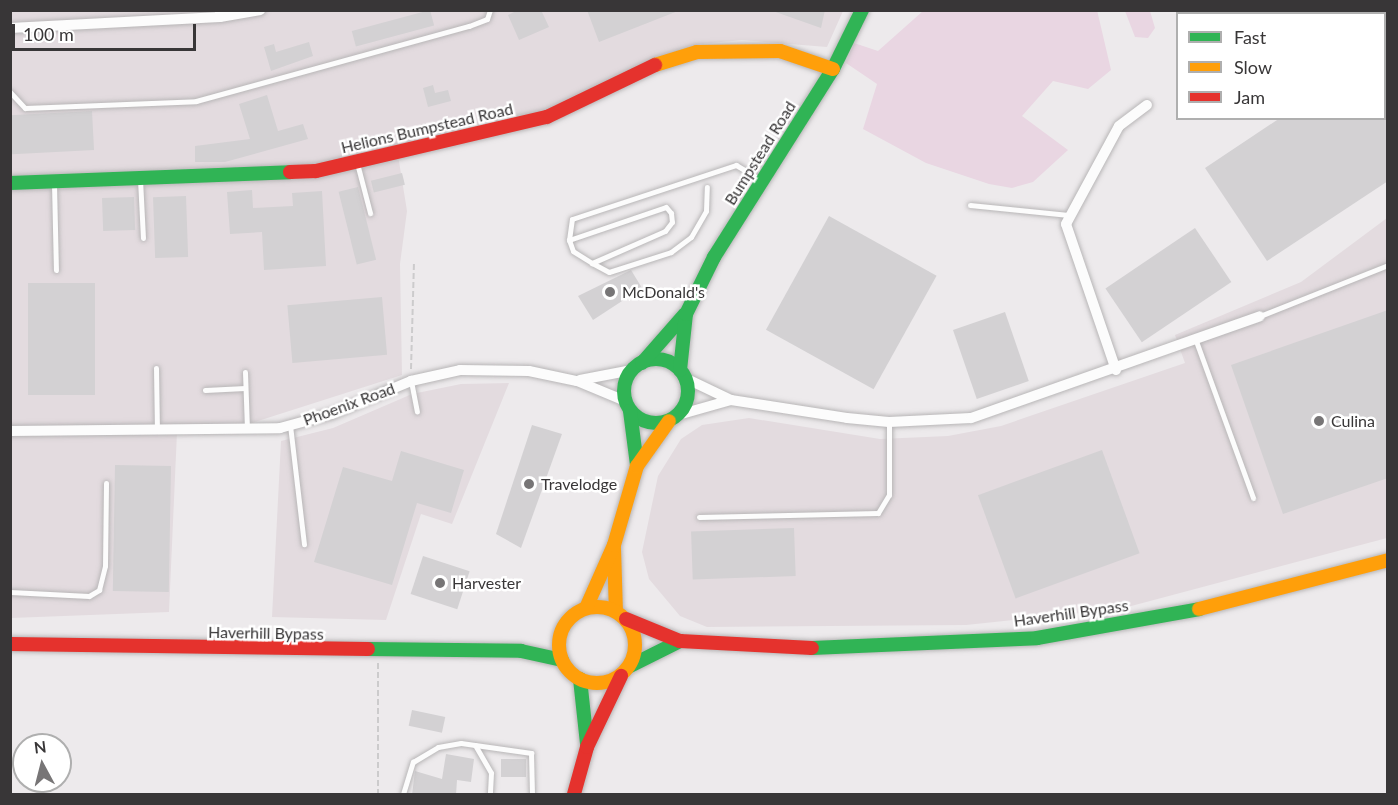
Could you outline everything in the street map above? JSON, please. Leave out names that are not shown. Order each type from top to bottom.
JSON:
[{"type":"main road","name":"Bumpstead Road","points":[[637,366],[686,314],[763,181],[833,69],[862,10]]},
{"type":"main road","name":"Helions Bumpstead Road","points":[[10,183],[54,179],[316,171],[547,117],[657,64],[697,52],[780,51],[833,69]]},
{"type":"main road","name":"Bumpstead Road","points":[[683,374],[686,314]]},
{"type":"main road","points":[[587,747],[580,679],[562,660],[560,636],[569,619],[586,608],[614,545],[637,465],[688,397],[683,374],[664,360],[637,366],[628,406],[637,465]]},
{"type":"main road","points":[[628,406],[649,423],[674,418]]},
{"type":"main road","points":[[574,795],[587,747],[625,671],[636,640],[621,615],[614,545]]},
{"type":"main road","name":"Haverhill Bypass","points":[[621,615],[680,641],[785,649],[1037,638],[1182,613],[1388,560]]},
{"type":"main road","points":[[586,608],[621,615]]},
{"type":"main road","name":"Haverhill Bypass","points":[[520,651],[560,636]]},
{"type":"main road","points":[[580,679],[606,682],[680,641]]},
{"type":"main road","name":"Haverhill Bypass","points":[[10,644],[378,651],[520,651],[562,660]]},
{"type":"street","points":[[10,28],[260,10]]},
{"type":"street","points":[[1116,370],[1067,232],[1068,215],[1119,126],[1147,105]]},
{"type":"street","points":[[683,374],[731,399],[890,422],[971,418],[1116,370],[1260,316]]},
{"type":"street","name":"Phoenix Road","points":[[577,381],[637,366]]},
{"type":"street","name":"Phoenix Road","points":[[10,431],[157,432],[247,430],[290,425],[411,381],[460,370],[508,369],[577,381],[628,406]]},
{"type":"street","points":[[674,418],[731,399]]},
{"type":"lane","points":[[10,92],[25,108],[196,101],[469,26],[487,19],[490,10]]},
{"type":"lane","points":[[356,161],[370,213]]},
{"type":"lane","points":[[707,187],[706,211],[696,228],[671,252],[609,272],[573,251],[569,240],[572,219],[736,165],[763,181]]},
{"type":"lane","points":[[140,178],[143,238]]},
{"type":"lane","points":[[54,179],[56,270]]},
{"type":"lane","points":[[970,205],[1068,215]]},
{"type":"lane","points":[[569,240],[666,207],[671,213],[672,222],[665,231],[592,263]]},
{"type":"lane","points":[[1260,316],[1388,265]]},
{"type":"lane","points":[[1196,341],[1253,498]]},
{"type":"lane","points":[[156,368],[157,432]]},
{"type":"lane","points":[[245,372],[247,430]]},
{"type":"lane","points":[[411,381],[417,411]]},
{"type":"lane","points":[[206,390],[245,388]]},
{"type":"lane","points":[[699,517],[878,513],[889,495],[890,422]]},
{"type":"lane","points":[[290,425],[304,544]]},
{"type":"lane","points":[[10,592],[89,596],[99,590],[105,566],[106,483]]},
{"type":"lane","points":[[403,795],[413,762],[426,752],[461,743],[531,753],[532,795]]},
{"type":"lane","points":[[475,745],[491,773],[490,795]]},
{"type":"path","points":[[411,381],[414,261]]},
{"type":"path","points":[[378,651],[378,795]]},
{"type":"shaded area","points":[[1097,10],[1111,70],[1088,89],[1053,81],[1022,116],[1068,150],[1033,182],[1012,188],[989,184],[926,163],[863,129],[877,84],[846,63],[854,43],[878,51],[923,11]]},
{"type":"shaded area","points":[[10,11],[843,11],[827,47],[742,40],[700,44],[547,117],[397,149],[407,211],[400,264],[402,375],[227,431],[177,432],[169,612],[11,618]]},
{"type":"shaded area","points":[[1125,11],[1150,11],[1155,28],[1148,38],[1135,37]]},
{"type":"shaded area","points":[[1387,218],[1387,538],[1120,609],[966,625],[707,627],[680,616],[649,579],[642,552],[658,476],[681,439],[702,425],[749,418],[880,439],[948,436],[1001,426],[1185,363],[1175,335],[1301,282]]},
{"type":"shaded area","points":[[509,383],[452,524],[421,514],[386,620],[272,617],[281,441],[333,428],[412,394],[461,384]]},
{"type":"building","points":[[430,10],[434,25],[356,46],[352,31]]},
{"type":"building","points":[[518,10],[541,10],[549,27],[519,40],[508,15]]},
{"type":"building","points":[[587,10],[678,10],[678,11],[599,42]]},
{"type":"building","points":[[770,10],[825,10],[821,28]]},
{"type":"building","points":[[309,42],[313,56],[271,71],[264,47],[274,44],[276,52]]},
{"type":"building","points":[[433,85],[435,93],[448,90],[451,101],[428,107],[423,88]]},
{"type":"building","points":[[267,95],[278,131],[303,124],[308,139],[225,162],[195,162],[195,146],[250,139],[239,104]]},
{"type":"building","points":[[92,111],[94,150],[12,154],[10,115]]},
{"type":"building","points":[[1388,118],[1388,181],[1267,261],[1205,168],[1277,120],[1386,120]]},
{"type":"building","points":[[402,173],[405,185],[374,192],[371,181]]},
{"type":"building","points":[[358,187],[376,260],[357,265],[339,192]]},
{"type":"building","points":[[252,190],[253,208],[293,206],[292,193],[322,191],[326,266],[264,270],[262,232],[230,234],[227,192]]},
{"type":"building","points":[[186,196],[188,257],[155,258],[153,197]]},
{"type":"building","points":[[134,197],[135,230],[103,231],[102,198]]},
{"type":"building","points":[[829,216],[937,276],[874,389],[766,330]]},
{"type":"building","points":[[1195,228],[1231,282],[1142,342],[1105,288]]},
{"type":"building","name":"McDonald's","points":[[631,270],[642,288],[593,320],[578,296]]},
{"type":"building","points":[[28,283],[95,283],[95,395],[28,395]]},
{"type":"building","points":[[382,297],[387,355],[292,363],[287,305]]},
{"type":"building","name":"Culina","points":[[1388,310],[1388,478],[1283,514],[1231,365]]},
{"type":"building","points":[[1005,312],[1029,381],[977,399],[953,330]]},
{"type":"building","name":"Travelodge","points":[[532,425],[562,434],[521,548],[496,534]]},
{"type":"building","points":[[1102,450],[1140,553],[1016,599],[978,495]]},
{"type":"building","points":[[401,451],[464,470],[451,513],[417,503],[392,585],[314,562],[343,467],[392,481]]},
{"type":"building","points":[[115,465],[171,466],[169,592],[113,591]]},
{"type":"building","points":[[794,528],[796,576],[693,580],[691,532]]},
{"type":"building","name":"Harvester","points":[[423,556],[470,571],[457,609],[411,594]]},
{"type":"building","points":[[412,710],[445,717],[442,733],[409,726]]},
{"type":"building","points":[[446,754],[474,759],[471,782],[457,780],[456,795],[412,795],[415,771],[442,779]]},
{"type":"building","points":[[501,759],[526,759],[526,777],[501,777]]},
{"type":"traffic: fast","points":[[680,370],[686,314],[714,257],[833,69],[862,10]]},
{"type":"traffic: fast","points":[[10,183],[290,172]]},
{"type":"traffic: fast","points":[[642,363],[685,314]]},
{"type":"traffic: fast","points":[[656,359],[674,364],[679,368],[683,373],[688,391],[683,409],[679,414],[674,418],[656,423],[638,418],[633,414],[629,409],[624,391],[629,373],[633,368],[638,364],[656,359]]},
{"type":"traffic: fast","points":[[630,411],[637,465]]},
{"type":"traffic: fast","points":[[812,648],[1037,638],[1199,609]]},
{"type":"traffic: fast","points":[[630,666],[680,641]]},
{"type":"traffic: fast","points":[[368,649],[521,651],[562,660]]},
{"type":"traffic: fast","points":[[580,679],[587,743]]},
{"type":"traffic: slow","points":[[655,65],[697,52],[780,51],[833,69]]},
{"type":"traffic: slow","points":[[586,608],[614,545],[637,466],[669,421]]},
{"type":"traffic: slow","points":[[614,549],[616,611]]},
{"type":"traffic: slow","points":[[1199,609],[1388,560]]},
{"type":"traffic: slow","points":[[590,607],[604,607],[618,613],[629,624],[635,638],[635,645],[632,660],[624,672],[604,683],[590,683],[576,677],[565,666],[559,652],[559,638],[565,624],[576,613],[590,607]]},
{"type":"traffic: jam","points":[[290,172],[316,171],[547,117],[655,65]]},
{"type":"traffic: jam","points":[[626,619],[680,641],[812,648]]},
{"type":"traffic: jam","points":[[10,644],[368,649]]},
{"type":"traffic: jam","points":[[574,794],[587,747],[621,676]]},
{"type":"place","name":"McDonald's","points":[[610,292]]},
{"type":"place","name":"Culina","points":[[1319,421]]},
{"type":"place","name":"Travelodge","points":[[529,484]]},
{"type":"place","name":"Harvester","points":[[440,583]]}]
